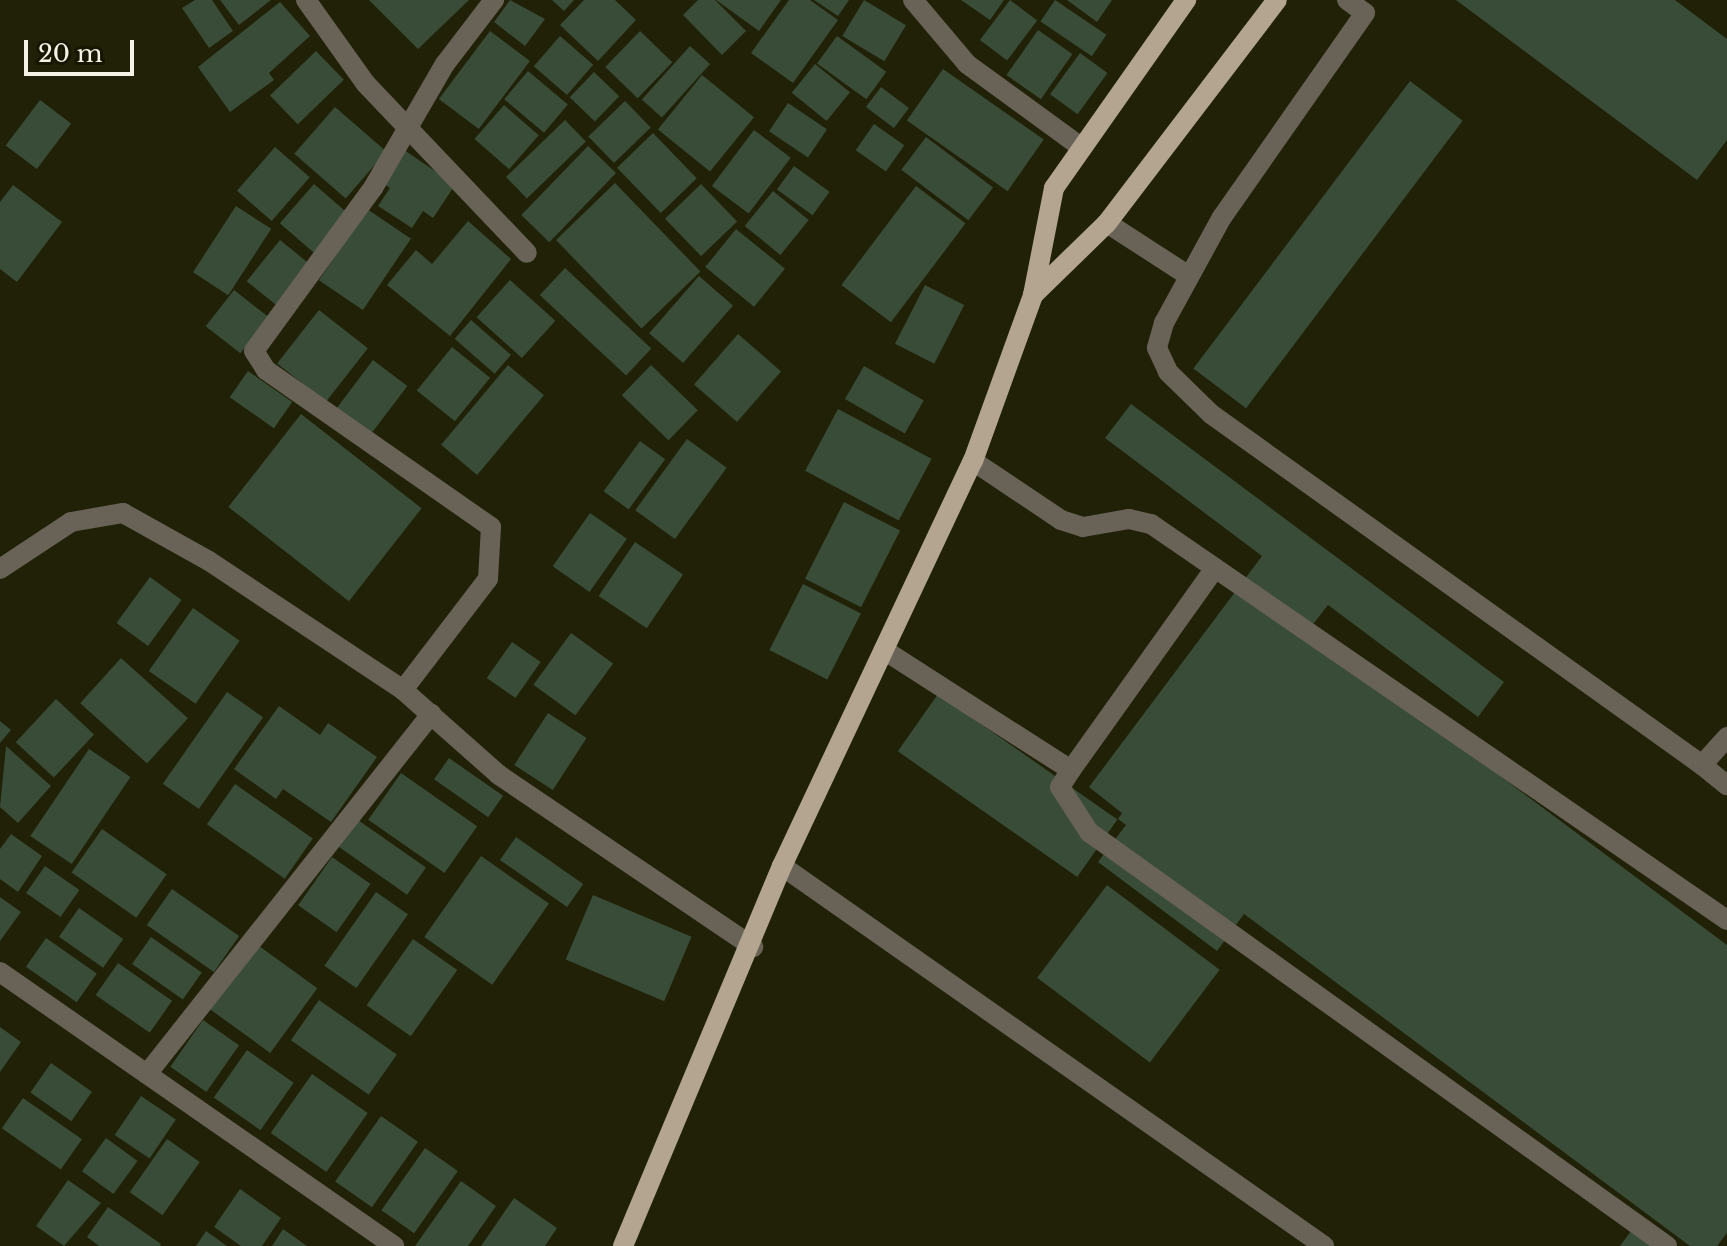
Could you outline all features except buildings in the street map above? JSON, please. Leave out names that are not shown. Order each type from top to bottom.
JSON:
[{"type":"main road","points":[[623,1246],[753,947],[782,866],[973,461],[1033,295],[1054,188],[1186,0]]},
{"type":"main road","points":[[1033,295],[1107,223],[1277,0]]},
{"type":"street","points":[[306,0],[405,126],[527,253]]},
{"type":"street","points":[[403,690],[488,579],[491,527],[266,370],[254,351],[373,188],[405,126],[494,0]]},
{"type":"street","points":[[913,0],[967,64],[1082,148]]},
{"type":"street","points":[[1347,0],[1365,13],[1222,217],[1189,276],[1157,348],[1168,372],[1211,414],[1727,785]]},
{"type":"street","points":[[1107,223],[1189,276]]},
{"type":"street","points":[[973,461],[1061,520],[1083,527],[1129,519],[1151,524],[1727,920]]},
{"type":"street","points":[[0,569],[71,522],[123,513],[209,561],[403,690],[499,775],[753,947]]},
{"type":"street","points":[[1215,568],[1060,787],[1089,832],[1667,1246]]},
{"type":"street","points":[[884,650],[1071,770]]},
{"type":"street","points":[[147,1074],[431,714]]},
{"type":"street","points":[[1702,765],[1727,737]]},
{"type":"street","points":[[782,866],[1324,1246]]},
{"type":"street","points":[[0,972],[394,1246]]}]
